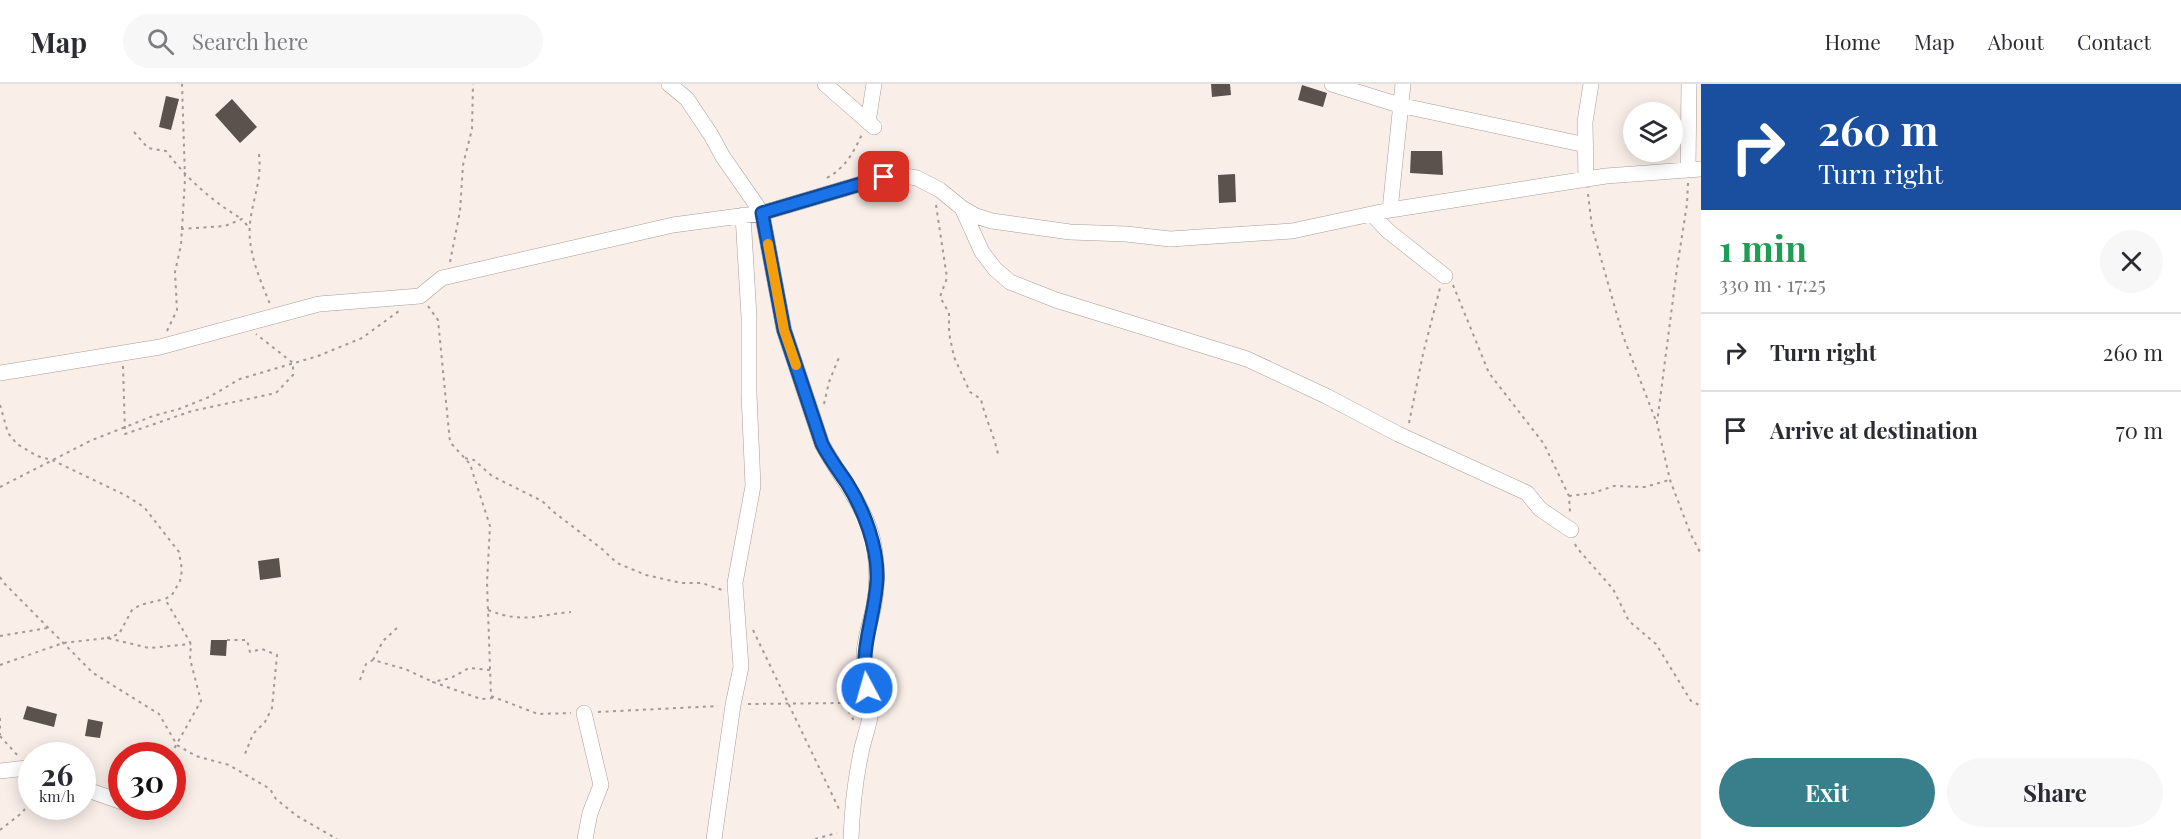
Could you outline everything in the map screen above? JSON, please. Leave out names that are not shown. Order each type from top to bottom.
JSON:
[{"type":"street","points":[[669,84],[687,99],[723,157],[762,213],[784,330],[831,462],[855,498],[873,540],[877,576],[864,654],[864,672],[871,705],[870,719],[859,762],[851,836]]},
{"type":"street","points":[[825,84],[869,126]]},
{"type":"street","points":[[869,126],[874,84]]},
{"type":"street","points":[[1332,84],[1400,105],[1586,145]]},
{"type":"street","points":[[1390,210],[1403,84]]},
{"type":"street","points":[[1586,180],[1585,122],[1591,84]]},
{"type":"street","points":[[0,374],[160,347],[320,304],[420,296],[442,278],[673,225],[762,213],[884,177],[917,178],[976,216],[1011,225],[1170,239],[1292,231],[1390,210],[1606,176],[1694,169],[1689,84]]},
{"type":"street","points":[[962,207],[982,252],[995,269],[1010,282],[1056,300],[1247,359],[1326,396],[1406,438],[1527,492],[1540,509],[1571,530]]},
{"type":"street","points":[[714,839],[733,705],[741,667],[735,583],[753,486],[749,394],[749,317],[743,214]]},
{"type":"street","points":[[1372,214],[1388,231],[1446,276]]},
{"type":"street","points":[[584,713],[601,785],[590,813],[585,839]]},
{"type":"street","points":[[0,771],[18,770]]},
{"type":"path","points":[[160,347],[177,310],[175,272],[181,245],[185,173],[182,84]]},
{"type":"path","points":[[442,278],[450,264],[460,211],[464,165],[472,129],[472,84]]},
{"type":"path","points":[[826,179],[836,173],[853,154],[869,126]]},
{"type":"path","points":[[134,132],[148,148],[166,151],[185,173],[221,207],[242,219],[250,229]]},
{"type":"path","points":[[259,154],[261,171],[250,229],[257,268],[274,315]]},
{"type":"path","points":[[1658,423],[1677,268],[1694,169]]},
{"type":"path","points":[[1586,180],[1592,227],[1623,336],[1658,423],[1670,480],[1691,536],[1701,554]]},
{"type":"path","points":[[934,187],[936,215],[947,278],[940,297],[949,313],[954,357],[970,392],[981,399],[984,413],[995,437],[998,454]]},
{"type":"path","points":[[181,229],[225,226],[242,219]]},
{"type":"path","points":[[1406,438],[1423,354],[1442,279],[1446,276],[1449,277],[1489,373],[1544,444],[1569,496],[1571,530],[1577,548],[1613,589],[1629,621],[1656,644],[1691,701],[1701,706]]},
{"type":"path","points":[[0,487],[90,441],[208,397],[240,378],[293,363],[362,338],[420,296],[438,320],[450,442],[470,464],[490,526],[486,584],[491,696],[538,714],[733,705],[844,703],[864,739]]},
{"type":"path","points":[[253,332],[293,363]]},
{"type":"path","points":[[818,430],[829,382],[840,355]]},
{"type":"path","points":[[122,357],[125,384],[125,434],[192,411],[276,393],[293,375],[293,363]]},
{"type":"path","points":[[0,405],[8,433],[17,444],[37,456],[52,460],[125,495],[144,507],[179,552],[182,570],[180,581],[172,595],[140,605],[132,610],[119,634],[107,638],[63,643],[0,665]]},
{"type":"path","points":[[465,458],[474,460],[492,476],[542,501],[617,563],[646,575],[681,583],[702,583],[735,594]]},
{"type":"path","points":[[1569,496],[1593,493],[1614,486],[1645,487],[1670,480]]},
{"type":"path","points":[[0,577],[93,673],[159,714],[175,742]]},
{"type":"path","points":[[165,599],[191,644],[190,659],[201,701],[179,742]]},
{"type":"path","points":[[488,610],[505,617],[520,619],[571,612]]},
{"type":"path","points":[[750,626],[841,813]]},
{"type":"path","points":[[0,636],[48,628]]},
{"type":"path","points":[[360,680],[366,664],[373,660],[383,641],[397,628]]},
{"type":"path","points":[[107,638],[149,648],[191,644]]},
{"type":"path","points":[[227,640],[246,640],[250,652],[262,649],[277,655],[272,708],[265,722],[253,734],[245,754]]},
{"type":"path","points":[[373,660],[405,669],[433,682],[481,699],[496,698]]},
{"type":"path","points":[[433,682],[451,678],[469,668],[490,670]]},
{"type":"path","points":[[0,718],[0,736],[18,756]]},
{"type":"path","points":[[186,750],[196,756],[229,765],[270,789],[283,805],[337,839]]},
{"type":"path","points":[[0,830],[18,816]]},
{"type":"path","points":[[815,839],[837,833],[851,836]]},
{"type":"building","points":[[1211,84],[1230,84],[1231,95],[1212,97]]},
{"type":"building","points":[[1302,85],[1327,93],[1323,107],[1298,100]]},
{"type":"building","points":[[166,96],[179,99],[171,130],[159,127]]},
{"type":"building","points":[[232,99],[257,127],[240,143],[215,115]]},
{"type":"building","points":[[1411,151],[1442,151],[1443,175],[1410,173]]},
{"type":"building","points":[[1235,174],[1236,202],[1219,203],[1218,175]]},
{"type":"building","points":[[279,558],[281,577],[260,580],[258,561]]},
{"type":"building","points":[[211,640],[227,640],[226,656],[210,655]]},
{"type":"building","points":[[27,706],[57,714],[54,727],[23,719]]},
{"type":"building","points":[[88,719],[103,722],[100,738],[85,736]]},
{"type":"slow traffic","points":[[768,244],[784,330],[796,365]]},
{"type":"route","points":[[867,688],[864,654],[877,576],[873,540],[855,498],[822,444],[784,330],[762,213],[796,201],[884,177]]}]
